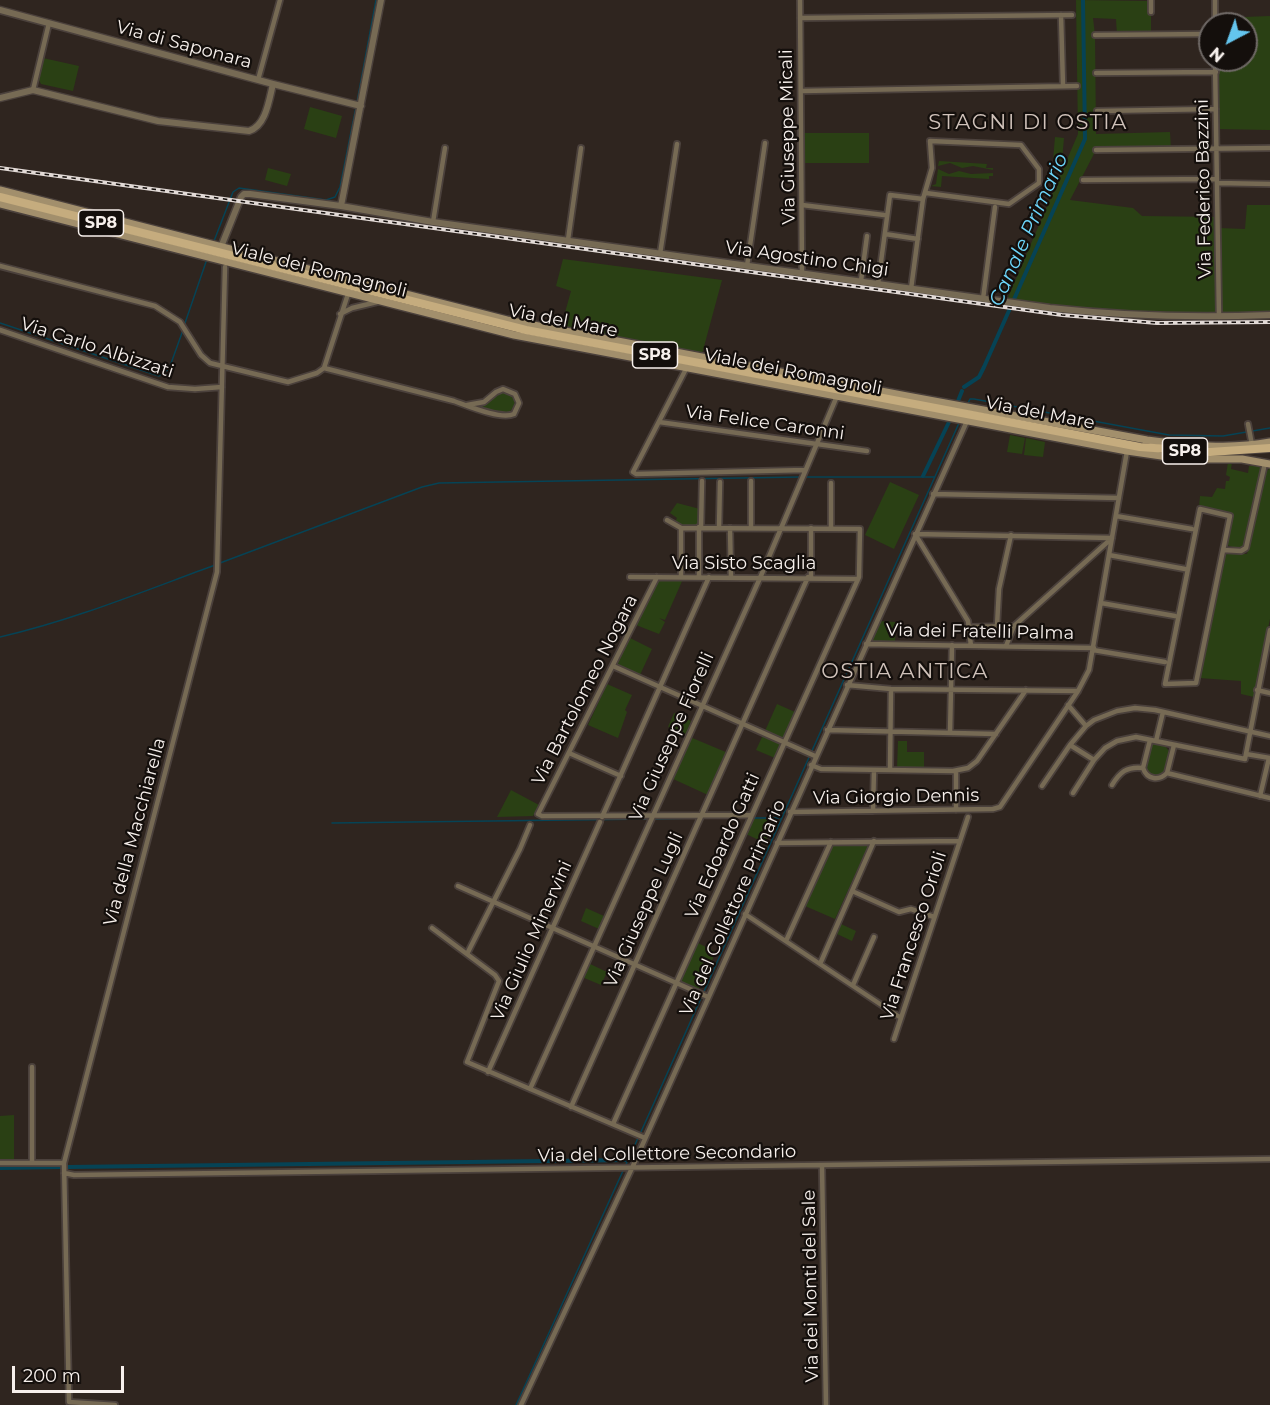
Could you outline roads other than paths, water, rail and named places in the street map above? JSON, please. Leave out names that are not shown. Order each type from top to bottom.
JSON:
[{"type":"main road","points":[[0,190],[202,250]]},
{"type":"main road","name":"Via del Mare","points":[[0,197],[202,250],[535,332],[1148,448],[1187,452],[1230,452],[1270,448]]},
{"type":"main road","points":[[0,204],[202,250]]},
{"type":"main road","points":[[215,253],[562,332],[1130,437],[1192,445],[1270,442]]},
{"type":"main road","name":"Viale dei Romagnoli","points":[[215,253],[348,294],[514,335],[1127,451],[1175,458],[1231,458],[1267,464]]},
{"type":"street","points":[[258,80],[280,0]]},
{"type":"street","points":[[341,206],[358,105],[381,0]]},
{"type":"street","name":"Via Giuseppe Micali","points":[[800,0],[802,273]]},
{"type":"street","points":[[1150,12],[1151,0]]},
{"type":"street","name":"Via di Saponara","points":[[0,10],[358,105]]},
{"type":"street","points":[[1061,15],[1063,86]]},
{"type":"street","points":[[800,18],[1072,15]]},
{"type":"street","points":[[33,90],[49,23]]},
{"type":"street","points":[[1095,35],[1198,34]]},
{"type":"street","points":[[1096,73],[1215,72]]},
{"type":"street","name":"Via Federico Bazzini","points":[[1215,72],[1219,317]]},
{"type":"street","points":[[0,98],[33,90],[167,122],[249,131],[258,127],[261,122],[273,84]]},
{"type":"street","points":[[801,91],[1077,86]]},
{"type":"street","points":[[1097,111],[1216,109]]},
{"type":"street","points":[[911,289],[923,199],[933,163],[930,141],[1021,145],[1039,169],[1039,183],[1009,204],[926,193]]},
{"type":"street","points":[[747,266],[765,143]]},
{"type":"street","points":[[660,254],[677,144]]},
{"type":"street","points":[[433,222],[445,148]]},
{"type":"street","points":[[568,240],[581,148]]},
{"type":"street","points":[[1096,150],[1270,148]]},
{"type":"street","points":[[1083,180],[1217,181],[1270,184]]},
{"type":"street","name":"Via Agostino Chigi","points":[[215,253],[244,194],[1006,302],[1120,314],[1219,317],[1270,315]]},
{"type":"street","points":[[878,284],[890,195],[923,199]]},
{"type":"street","points":[[802,205],[884,214]]},
{"type":"street","points":[[983,299],[995,207]]},
{"type":"street","points":[[885,234],[918,239]]},
{"type":"street","points":[[861,281],[867,236]]},
{"type":"street","points":[[0,266],[150,304],[165,310],[178,320],[204,359],[212,364],[288,382],[317,373],[324,368],[348,294]]},
{"type":"street","name":"Via della Macchiarella","points":[[115,1405],[69,1402],[64,1163],[217,572],[225,267]]},
{"type":"street","points":[[340,314],[350,308],[379,302]]},
{"type":"street","name":"Via Carlo Albizzati","points":[[0,330],[168,387],[188,389],[222,387]]},
{"type":"street","points":[[687,367],[633,472],[636,474],[803,475]]},
{"type":"street","points":[[324,368],[507,416],[515,413],[519,403],[515,394],[503,389],[484,402],[467,405]]},
{"type":"street","name":"Via Giuseppe Fiorelli","points":[[530,1089],[760,578],[837,396]]},
{"type":"street","name":"Via del Collettore Primario","points":[[521,1405],[632,1168],[967,421]]},
{"type":"street","name":"Via Felice Caronni","points":[[659,423],[817,443],[867,452]]},
{"type":"street","points":[[1249,426],[1252,441]]},
{"type":"street","points":[[1086,726],[1068,705],[1089,670],[1127,451]]},
{"type":"street","points":[[1223,550],[1240,552],[1246,548],[1267,464]]},
{"type":"street","points":[[699,577],[702,481]]},
{"type":"street","points":[[751,481],[751,528]]},
{"type":"street","points":[[719,528],[720,482]]},
{"type":"street","points":[[667,520],[681,528],[831,528],[831,483]]},
{"type":"street","points":[[933,494],[1119,498]]},
{"type":"street","points":[[1200,509],[1230,516],[1223,550],[1196,682],[1165,684],[1200,509]]},
{"type":"street","points":[[1116,516],[1192,529]]},
{"type":"street","points":[[681,528],[681,577]]},
{"type":"street","points":[[730,528],[731,578]]},
{"type":"street","points":[[810,577],[811,528]]},
{"type":"street","name":"Via Edoardo Gatti","points":[[613,1124],[859,576],[860,529],[831,528]]},
{"type":"street","points":[[915,534],[1112,538]]},
{"type":"street","points":[[915,534],[970,627],[971,646]]},
{"type":"street","points":[[997,626],[999,589],[1011,535]]},
{"type":"street","points":[[1006,646],[1014,626],[1112,538]]},
{"type":"street","points":[[1109,555],[1185,569]]},
{"type":"street","name":"Via Sisto Scaglia","points":[[630,577],[857,579]]},
{"type":"street","name":"Via Bartolomeo Nogara","points":[[601,820],[539,815],[657,577]]},
{"type":"street","name":"Via Giuseppe Lugli","points":[[571,1107],[810,577]]},
{"type":"street","name":"Via Giulio Minervini","points":[[488,1072],[709,578]]},
{"type":"street","points":[[1101,603],[1175,616]]},
{"type":"street","points":[[970,627],[1014,626]]},
{"type":"street","points":[[1245,756],[1270,630]]},
{"type":"street","name":"Via dei Fratelli Palma","points":[[866,644],[1093,649],[1165,662]]},
{"type":"street","points":[[950,733],[952,645]]},
{"type":"street","points":[[613,666],[815,756]]},
{"type":"street","points":[[847,685],[891,689],[1078,691]]},
{"type":"street","points":[[890,770],[891,689]]},
{"type":"street","points":[[811,765],[821,769],[956,771],[968,768],[977,762],[1026,690]]},
{"type":"street","points":[[1257,690],[1270,693]]},
{"type":"street","name":"Via Giorgio Dennis","points":[[790,812],[956,810],[1000,807],[1068,705]]},
{"type":"street","points":[[1042,786],[1086,726],[1094,720],[1117,711],[1135,708],[1163,712],[1270,736]]},
{"type":"street","points":[[1156,741],[1163,712]]},
{"type":"street","points":[[827,730],[996,734]]},
{"type":"street","points":[[1073,793],[1094,760],[1105,748],[1117,741],[1136,737],[1174,745],[1269,758],[1260,796]]},
{"type":"street","points":[[1150,740],[1143,768],[1146,775],[1152,778],[1161,778],[1167,772],[1174,745]]},
{"type":"street","points":[[1070,745],[1094,760]]},
{"type":"street","points":[[569,753],[621,776]]},
{"type":"street","points":[[1112,785],[1123,771],[1143,768]]},
{"type":"street","points":[[873,811],[874,770]]},
{"type":"street","points":[[956,771],[956,810]]},
{"type":"street","points":[[1167,772],[1270,798]]},
{"type":"street","points":[[601,820],[752,815]]},
{"type":"street","name":"Via Francesco Orioli","points":[[894,1039],[968,817]]},
{"type":"street","points":[[467,954],[530,825]]},
{"type":"street","points":[[820,964],[874,841]]},
{"type":"street","name":"Via Francesco Orioli","points":[[777,843],[960,841]]},
{"type":"street","points":[[786,941],[831,842]]},
{"type":"street","points":[[458,886],[708,997]]},
{"type":"street","points":[[852,891],[899,912],[911,909],[934,917]]},
{"type":"street","points":[[745,914],[901,1018]]},
{"type":"street","points":[[432,928],[495,975],[499,981],[466,1060],[488,1072],[645,1138]]},
{"type":"street","points":[[853,985],[874,937]]},
{"type":"street","points":[[32,1067],[32,1163]]},
{"type":"street","name":"Via del Collettore Secondario","points":[[64,1173],[74,1175],[1270,1159]]},
{"type":"street","points":[[0,1163],[64,1163]]},
{"type":"street","name":"Via dei Monti del Sale","points":[[822,1166],[826,1405]]},
{"type":"waterway","points":[[357,102],[376,0]]},
{"type":"waterway","name":"Canale Primario","points":[[964,387],[979,377],[984,367],[1085,139],[1083,0]]},
{"type":"waterway","points":[[214,241],[233,192],[239,188],[326,200],[335,197],[340,187],[356,107]]},
{"type":"waterway","points":[[184,326],[207,259]]},
{"type":"waterway","points":[[0,323],[159,376],[169,369],[183,330]]},
{"type":"waterway","name":"Canale Primario","points":[[958,401],[962,391]]},
{"type":"waterway","points":[[967,405],[970,399],[974,399],[1169,435],[1223,436],[1270,428]]},
{"type":"waterway","name":"Canale Primario","points":[[923,476],[949,422]]},
{"type":"waterway","points":[[640,1134],[959,423]]},
{"type":"waterway","points":[[220,563],[422,487],[439,483],[800,477]]},
{"type":"waterway","points":[[805,477],[935,477]]},
{"type":"waterway","points":[[0,637],[82,614],[215,565]]},
{"type":"waterway","points":[[654,819],[697,818]]},
{"type":"waterway","points":[[702,818],[748,818]]},
{"type":"waterway","points":[[753,818],[781,818]]},
{"type":"waterway","points":[[332,823],[649,819]]},
{"type":"waterway","points":[[516,1405],[638,1138]]},
{"type":"waterway","points":[[68,1167],[628,1160]]},
{"type":"waterway","points":[[0,1168],[62,1167]]},
{"type":"railway","points":[[0,168],[1062,315],[1157,323],[1270,322]]},
{"type":"district","name":"STAGNI DI OSTIA","points":[[1028,123]]},
{"type":"district","name":"OSTIA ANTICA","points":[[905,672]]}]
